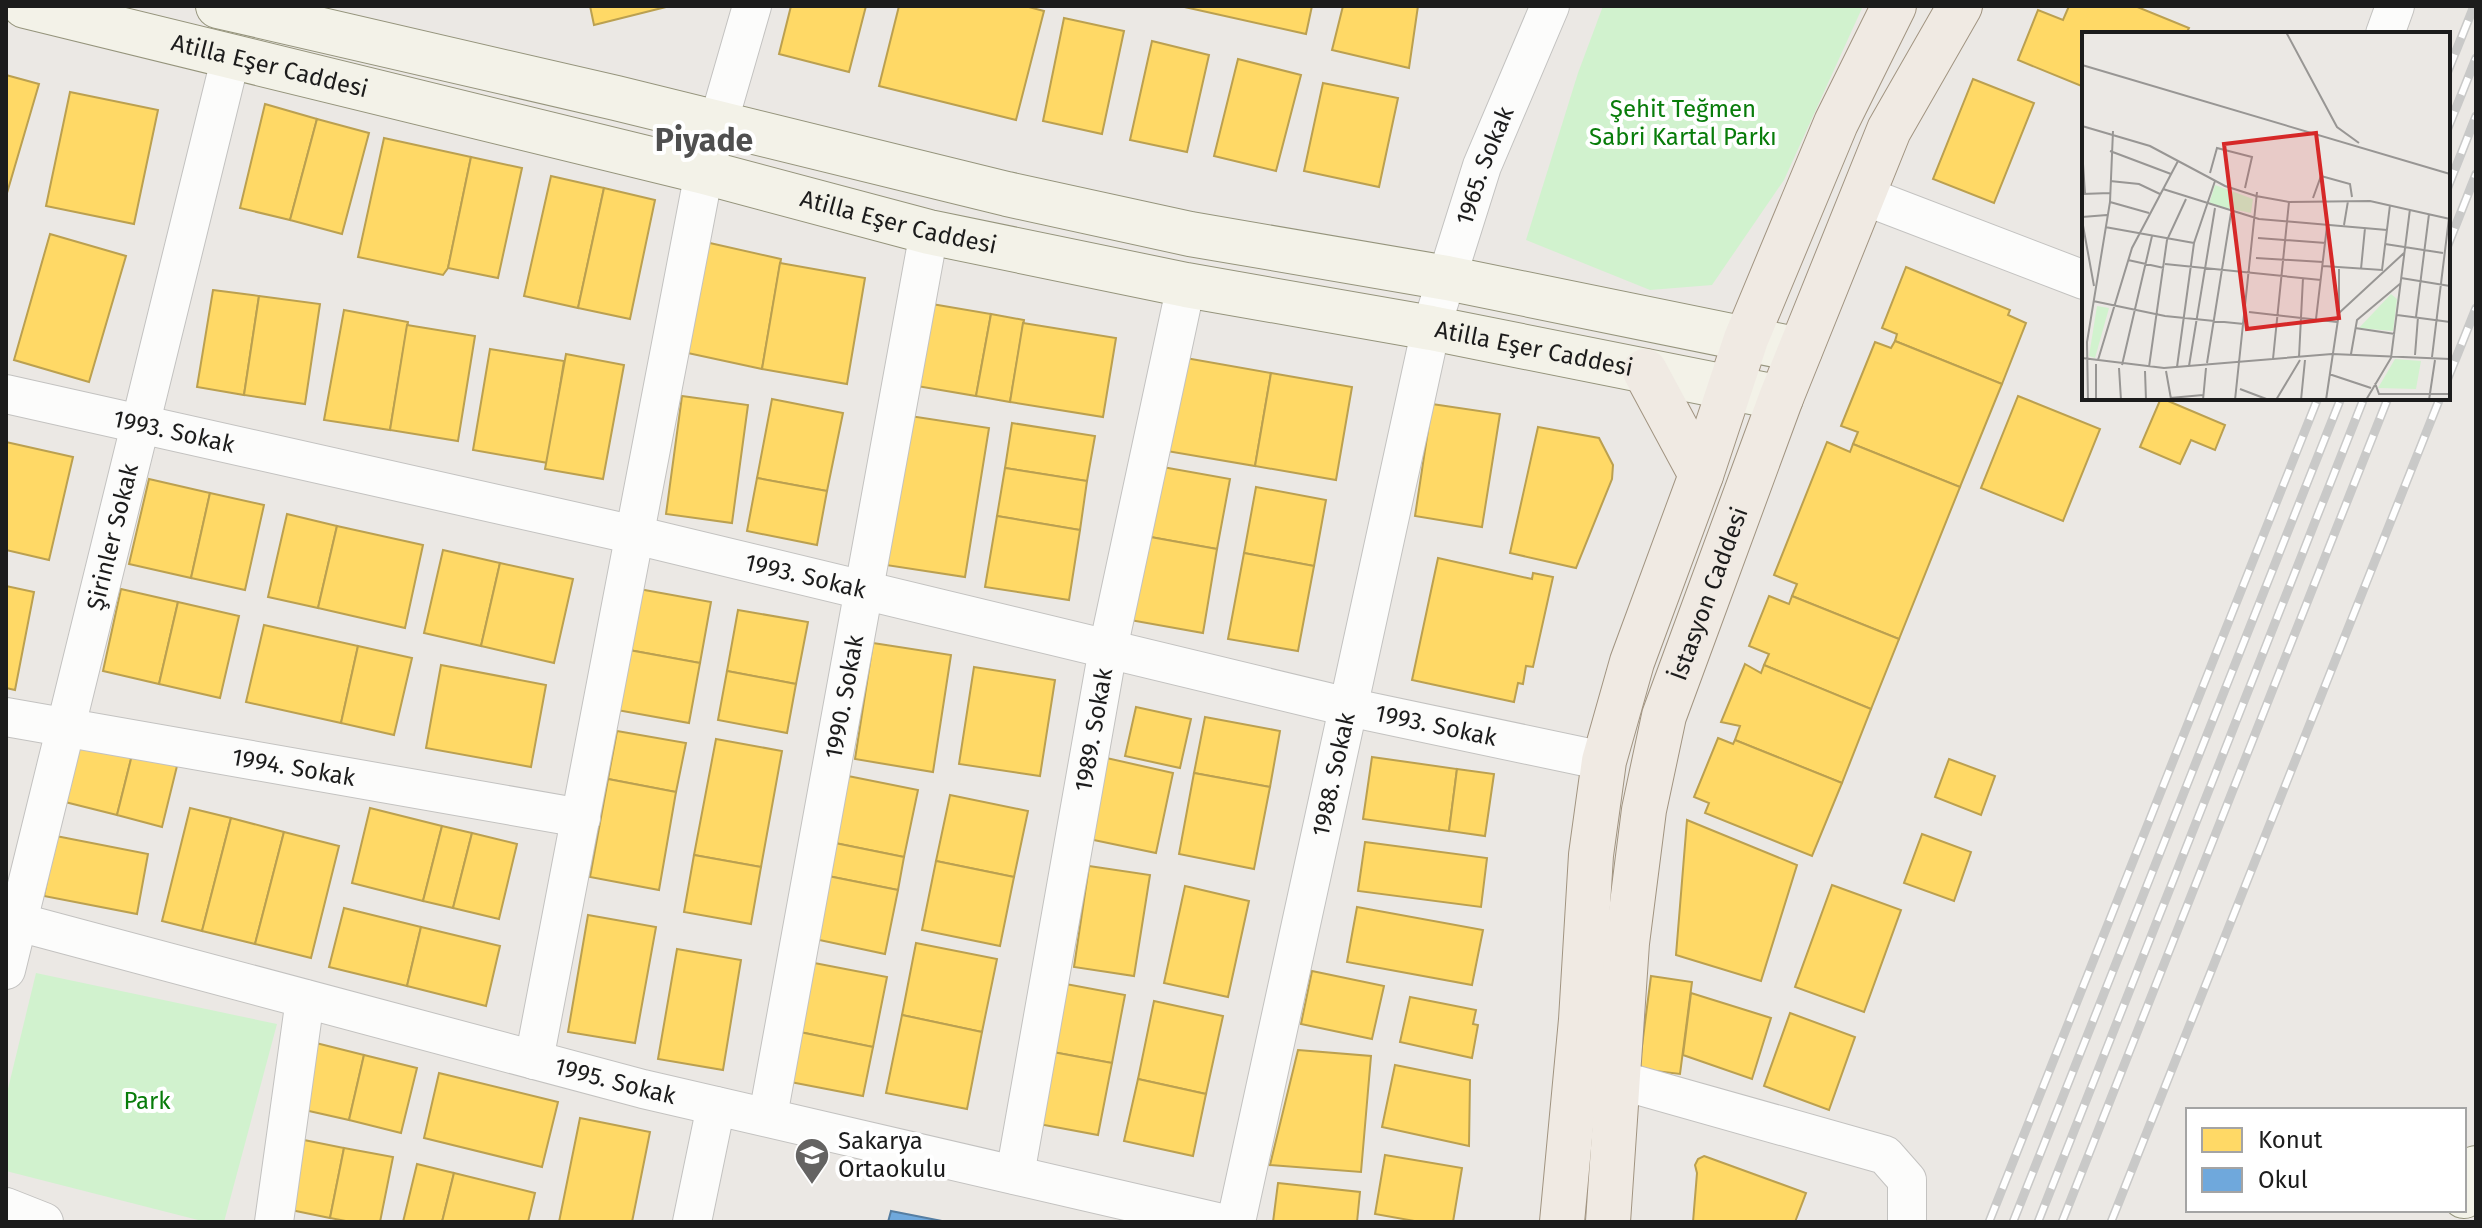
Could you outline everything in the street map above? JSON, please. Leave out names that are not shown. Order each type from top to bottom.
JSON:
[{"type":"main road","name":"Atilla Eşer Caddesi","points":[[25,6],[704,172],[929,232],[1186,285],[1431,328],[1781,398]]},
{"type":"main road","name":"Atilla Eşer Caddesi","points":[[218,6],[1007,194],[1175,230],[1447,278],[1800,350]]},
{"type":"main road","name":"İstasyon Caddesi","points":[[1562,1222],[1581,1020],[1591,855],[1604,761],[1632,662],[1701,475],[1746,339],[1836,123],[1894,6]]},
{"type":"main road","name":"İstasyon Caddesi","points":[[1608,1222],[1627,943],[1644,810],[1664,716],[1781,398],[1889,130],[1960,6]]},
{"type":"main road","points":[[1645,371],[1701,475]]},
{"type":"main road","points":[[2466,1191],[2476,1168]]},
{"type":"street","points":[[534,1060],[704,172],[752,6]]},
{"type":"street","name":"1965. Sokak","points":[[1431,328],[1482,166],[1550,6]]},
{"type":"street","points":[[2386,32],[2395,6]]},
{"type":"street","name":"Şirinler Sokak","points":[[6,970],[231,56]]},
{"type":"street","points":[[1862,195],[2082,279]]},
{"type":"street","name":"1990. Sokak","points":[[768,1116],[929,232]]},
{"type":"street","name":"1989. Sokak","points":[[1015,1175],[1108,649],[1186,285]]},
{"type":"street","name":"1988. Sokak","points":[[1236,1222],[1431,328]]},
{"type":"street","name":"1993. Sokak","points":[[6,394],[635,535],[1348,707],[1604,761]]},
{"type":"street","name":"1994. Sokak","points":[[6,717],[581,818]]},
{"type":"street","name":"1995. Sokak","points":[[18,922],[716,1106],[1217,1222]]},
{"type":"street","points":[[274,1222],[305,999]]},
{"type":"street","points":[[1619,1080],[1885,1155],[1907,1180],[1907,1222]]},
{"type":"street","points":[[692,1222],[716,1106]]},
{"type":"street","points":[[6,1207],[44,1222]]},
{"type":"green space","name":"Şehit Teğmen Sabri Kartal Parkı","points":[[1603,6],[1863,6],[1784,180],[1712,285],[1650,290],[1526,240],[1578,73]]},
{"type":"green space","name":"Park","points":[[36,973],[277,1024],[224,1222],[206,1222],[6,1171],[6,1097]]},
{"type":"building: Konut","points":[[590,6],[670,6],[594,25]]},
{"type":"building: Konut","points":[[791,6],[866,6],[849,72],[779,54]]},
{"type":"building: Konut","points":[[899,6],[1025,6],[1044,11],[1016,120],[879,86]]},
{"type":"building: Konut","points":[[1180,6],[1312,6],[1306,34]]},
{"type":"building: Konut","points":[[1343,6],[1418,6],[1409,68],[1332,50]]},
{"type":"building: Konut","points":[[2069,6],[2135,6],[2189,28],[2187,32],[2082,32],[2082,86],[2018,60],[2038,10],[2063,20]]},
{"type":"building: Konut","points":[[1064,18],[1124,31],[1102,134],[1043,121]]},
{"type":"building: Konut","points":[[1152,41],[1209,55],[1187,152],[1130,140]]},
{"type":"building: Konut","points":[[1238,59],[1301,75],[1276,171],[1214,156]]},
{"type":"building: Konut","points":[[6,75],[39,84],[7,193],[6,193]]},
{"type":"building: Konut","points":[[1973,79],[2034,103],[1994,203],[1933,179]]},
{"type":"building: Konut","points":[[1323,83],[1398,98],[1379,187],[1304,171]]},
{"type":"building: Konut","points":[[70,92],[158,110],[134,224],[46,206]]},
{"type":"building: Konut","points":[[265,104],[317,119],[290,220],[240,208]]},
{"type":"building: Konut","points":[[317,119],[369,133],[342,234],[290,220]]},
{"type":"building: Konut","points":[[384,138],[471,157],[448,268],[443,275],[358,257]]},
{"type":"building: Konut","points":[[471,157],[522,168],[498,278],[448,268]]},
{"type":"building: Konut","points":[[551,176],[604,188],[578,308],[524,296]]},
{"type":"building: Konut","points":[[604,188],[655,200],[630,319],[578,308]]},
{"type":"building: Konut","points":[[50,234],[126,256],[89,382],[14,360]]},
{"type":"building: Konut","points":[[701,241],[781,259],[762,369],[683,352]]},
{"type":"building: Konut","points":[[780,263],[865,278],[847,384],[762,369]]},
{"type":"building: Konut","points":[[1906,267],[2010,310],[2008,315],[2026,323],[2002,384],[1895,341],[1897,334],[1882,328]]},
{"type":"building: Konut","points":[[213,290],[259,296],[244,395],[197,387]]},
{"type":"building: Konut","points":[[259,296],[320,304],[305,404],[244,395]]},
{"type":"building: Konut","points":[[926,303],[991,314],[976,396],[911,385]]},
{"type":"building: Konut","points":[[344,310],[408,322],[390,430],[324,420]]},
{"type":"building: Konut","points":[[991,314],[1024,320],[1010,402],[976,396]]},
{"type":"building: Konut","points":[[1023,323],[1116,338],[1103,417],[1010,402]]},
{"type":"building: Konut","points":[[407,325],[475,336],[458,441],[390,430]]},
{"type":"building: Konut","points":[[1895,341],[2002,384],[1960,487],[1853,444],[1858,432],[1841,426],[1875,342],[1891,348]]},
{"type":"building: Konut","points":[[490,349],[564,361],[548,463],[473,450]]},
{"type":"building: Konut","points":[[566,354],[624,365],[603,479],[545,469]]},
{"type":"building: Konut","points":[[1180,357],[1271,373],[1255,466],[1161,450]]},
{"type":"building: Konut","points":[[1271,373],[1352,387],[1336,480],[1255,466]]},
{"type":"building: Konut","points":[[682,396],[748,405],[732,523],[666,514]]},
{"type":"building: Konut","points":[[2018,396],[2100,429],[2063,521],[1981,488]]},
{"type":"building: Konut","points":[[772,399],[843,413],[827,491],[757,478]]},
{"type":"building: Konut","points":[[2160,400],[2225,425],[2215,450],[2191,440],[2180,464],[2140,447]]},
{"type":"building: Konut","points":[[1432,404],[1500,414],[1482,527],[1415,516]]},
{"type":"building: Konut","points":[[910,416],[989,428],[965,577],[886,565]]},
{"type":"building: Konut","points":[[1012,423],[1095,436],[1087,481],[1005,468]]},
{"type":"building: Konut","points":[[1538,427],[1599,438],[1613,465],[1612,479],[1576,568],[1510,553]]},
{"type":"building: Konut","points":[[6,442],[73,457],[49,560],[6,550]]},
{"type":"building: Konut","points":[[1827,442],[1850,452],[1853,444],[1960,487],[1899,639],[1792,596],[1797,584],[1774,575]]},
{"type":"building: Konut","points":[[1157,466],[1230,479],[1217,549],[1145,536]]},
{"type":"building: Konut","points":[[1005,468],[1087,481],[1080,530],[997,516]]},
{"type":"building: Konut","points":[[757,478],[827,491],[817,545],[747,531]]},
{"type":"building: Konut","points":[[149,479],[210,493],[191,578],[129,564]]},
{"type":"building: Konut","points":[[1256,487],[1326,500],[1314,566],[1244,553]]},
{"type":"building: Konut","points":[[210,493],[264,505],[245,590],[191,578]]},
{"type":"building: Konut","points":[[287,514],[337,526],[318,608],[268,597]]},
{"type":"building: Konut","points":[[997,516],[1080,530],[1069,600],[985,587]]},
{"type":"building: Konut","points":[[337,526],[423,545],[405,628],[318,608]]},
{"type":"building: Konut","points":[[1145,536],[1217,549],[1203,633],[1130,620]]},
{"type":"building: Konut","points":[[443,550],[500,563],[481,646],[424,633]]},
{"type":"building: Konut","points":[[1244,553],[1314,566],[1298,651],[1228,639]]},
{"type":"building: Konut","points":[[1438,558],[1532,579],[1533,573],[1553,577],[1533,667],[1526,666],[1523,684],[1518,683],[1514,702],[1412,680]]},
{"type":"building: Konut","points":[[500,563],[573,579],[554,663],[481,646]]},
{"type":"building: Konut","points":[[6,586],[34,592],[15,690],[6,688]]},
{"type":"building: Konut","points":[[121,589],[178,602],[159,684],[103,671]]},
{"type":"building: Konut","points":[[639,589],[711,602],[700,663],[629,650]]},
{"type":"building: Konut","points":[[1769,596],[1789,604],[1792,596],[1899,639],[1871,709],[1764,665],[1769,654],[1749,646]]},
{"type":"building: Konut","points":[[178,602],[239,616],[220,698],[159,684]]},
{"type":"building: Konut","points":[[738,610],[808,622],[796,684],[727,671]]},
{"type":"building: Konut","points":[[264,625],[358,646],[341,723],[246,702]]},
{"type":"building: Konut","points":[[873,643],[951,655],[933,772],[855,759]]},
{"type":"building: Konut","points":[[358,646],[412,658],[394,735],[341,723]]},
{"type":"building: Konut","points":[[629,650],[700,663],[689,723],[617,710]]},
{"type":"building: Konut","points":[[1745,664],[1761,673],[1764,665],[1871,709],[1842,783],[1735,740],[1740,726],[1721,722]]},
{"type":"building: Konut","points":[[441,665],[546,685],[531,767],[426,748]]},
{"type":"building: Konut","points":[[974,667],[1055,680],[1040,776],[959,764]]},
{"type":"building: Konut","points":[[727,671],[796,684],[787,733],[718,720]]},
{"type":"building: Konut","points":[[1136,707],[1191,719],[1180,768],[1125,756]]},
{"type":"building: Konut","points":[[1205,717],[1280,731],[1270,787],[1194,773]]},
{"type":"building: Konut","points":[[617,731],[686,743],[676,792],[608,779]]},
{"type":"building: Konut","points":[[1718,738],[1733,744],[1735,740],[1842,783],[1812,856],[1705,813],[1709,803],[1694,797]]},
{"type":"building: Konut","points":[[72,739],[132,755],[117,815],[57,800]]},
{"type":"building: Konut","points":[[716,739],[782,751],[761,867],[694,855]]},
{"type":"building: Konut","points":[[132,755],[177,766],[162,827],[117,815]]},
{"type":"building: Konut","points":[[1102,757],[1173,773],[1156,853],[1084,838]]},
{"type":"building: Konut","points":[[1372,757],[1457,769],[1449,831],[1363,819]]},
{"type":"building: Konut","points":[[1949,759],[1995,776],[1981,815],[1935,797]]},
{"type":"building: Konut","points":[[1457,769],[1494,774],[1485,836],[1449,831]]},
{"type":"building: Konut","points":[[1194,773],[1270,787],[1254,869],[1179,854]]},
{"type":"building: Konut","points":[[843,775],[918,790],[904,857],[830,842]]},
{"type":"building: Konut","points":[[608,779],[676,792],[659,890],[590,877]]},
{"type":"building: Konut","points":[[950,795],[1028,811],[1014,877],[936,861]]},
{"type":"building: Konut","points":[[190,808],[231,818],[202,931],[162,921]]},
{"type":"building: Konut","points":[[370,808],[442,826],[423,901],[352,883]]},
{"type":"building: Konut","points":[[231,818],[284,832],[255,944],[202,931]]},
{"type":"building: Konut","points":[[1687,820],[1797,865],[1761,981],[1676,955]]},
{"type":"building: Konut","points":[[442,826],[472,833],[453,908],[423,901]]},
{"type":"building: Konut","points":[[284,832],[339,846],[311,958],[255,944]]},
{"type":"building: Konut","points":[[472,833],[517,844],[499,919],[453,908]]},
{"type":"building: Konut","points":[[1922,834],[1971,852],[1954,901],[1904,883]]},
{"type":"building: Konut","points":[[56,836],[148,854],[137,914],[44,896]]},
{"type":"building: Konut","points":[[830,842],[904,857],[898,890],[823,875]]},
{"type":"building: Konut","points":[[1365,842],[1487,858],[1481,907],[1358,891]]},
{"type":"building: Konut","points":[[694,855],[761,867],[751,924],[684,912]]},
{"type":"building: Konut","points":[[936,861],[1014,877],[1000,946],[922,930]]},
{"type":"building: Konut","points":[[1089,866],[1150,875],[1134,976],[1074,967]]},
{"type":"building: Konut","points":[[823,875],[898,890],[885,954],[810,938]]},
{"type":"building: Konut","points":[[1832,885],[1901,910],[1864,1012],[1795,987]]},
{"type":"building: Konut","points":[[1185,886],[1249,901],[1228,997],[1164,983]]},
{"type":"building: Konut","points":[[1357,907],[1483,930],[1472,985],[1347,962]]},
{"type":"building: Konut","points":[[344,908],[421,927],[407,986],[329,967]]},
{"type":"building: Konut","points":[[588,915],[656,927],[635,1043],[568,1032]]},
{"type":"building: Konut","points":[[421,927],[500,946],[486,1006],[407,986]]},
{"type":"building: Konut","points":[[916,943],[997,959],[982,1032],[902,1015]]},
{"type":"building: Konut","points":[[677,949],[741,960],[723,1070],[658,1059]]},
{"type":"building: Konut","points":[[804,961],[887,977],[873,1047],[790,1030]]},
{"type":"building: Konut","points":[[1312,971],[1384,986],[1372,1039],[1301,1024]]},
{"type":"building: Konut","points":[[1651,976],[1692,982],[1680,1074],[1639,1069]]},
{"type":"building: Konut","points":[[1055,982],[1125,995],[1112,1063],[1042,1050]]},
{"type":"building: Konut","points":[[1691,993],[1771,1018],[1752,1079],[1683,1055]]},
{"type":"building: Konut","points":[[1410,997],[1476,1010],[1473,1024],[1478,1025],[1472,1058],[1400,1042]]},
{"type":"building: Konut","points":[[1154,1001],[1223,1016],[1206,1094],[1138,1079]]},
{"type":"building: Konut","points":[[1790,1013],[1855,1037],[1829,1110],[1764,1086]]},
{"type":"building: Konut","points":[[902,1015],[982,1032],[967,1109],[886,1093]]},
{"type":"building: Konut","points":[[790,1030],[873,1047],[863,1096],[780,1080]]},
{"type":"building: Konut","points":[[316,1043],[364,1055],[349,1120],[300,1109]]},
{"type":"building: Konut","points":[[1042,1050],[1112,1063],[1098,1135],[1028,1122]]},
{"type":"building: Konut","points":[[1298,1050],[1371,1056],[1361,1172],[1270,1165]]},
{"type":"building: Konut","points":[[364,1055],[417,1068],[401,1133],[349,1120]]},
{"type":"building: Konut","points":[[1395,1065],[1470,1080],[1469,1146],[1382,1127]]},
{"type":"building: Konut","points":[[439,1073],[558,1102],[542,1167],[424,1138]]},
{"type":"building: Konut","points":[[1138,1079],[1206,1094],[1193,1156],[1124,1141]]},
{"type":"building: Konut","points":[[580,1118],[650,1132],[632,1222],[559,1222]]},
{"type":"building: Konut","points":[[294,1138],[344,1148],[330,1218],[281,1208]]},
{"type":"building: Konut","points":[[344,1148],[393,1157],[380,1222],[330,1218]]},
{"type":"building: Konut","points":[[1385,1155],[1462,1168],[1453,1222],[1420,1222],[1375,1214]]},
{"type":"building: Konut","points":[[1704,1156],[1806,1193],[1795,1222],[1693,1222],[1695,1165]]},
{"type":"building: Konut","points":[[417,1164],[454,1173],[442,1222],[403,1222]]},
{"type":"building: Konut","points":[[454,1173],[535,1193],[528,1222],[442,1222]]},
{"type":"building: Konut","points":[[1278,1183],[1360,1192],[1357,1222],[1273,1222]]},
{"type":"building: Okul","points":[[891,1211],[947,1222],[888,1222]]},
{"type":"railway","points":[[2450,66],[2474,6]]},
{"type":"railway","points":[[2450,123],[2476,58]]},
{"type":"railway","points":[[2450,182],[2476,116]]},
{"type":"railway","points":[[2450,240],[2476,174]]},
{"type":"railway","points":[[2450,373],[2476,308]]},
{"type":"railway","points":[[1989,1222],[2317,400]]},
{"type":"railway","points":[[2013,1222],[2340,400]]},
{"type":"railway","points":[[2038,1222],[2363,400]]},
{"type":"railway","points":[[2062,1222],[2387,400]]},
{"type":"railway","points":[[2111,1222],[2439,400]]},
{"type":"place","name":"Sakarya Ortaokulu","points":[[812,1186]]},
{"type":"district","name":"Piyade","points":[[704,140]]}]
